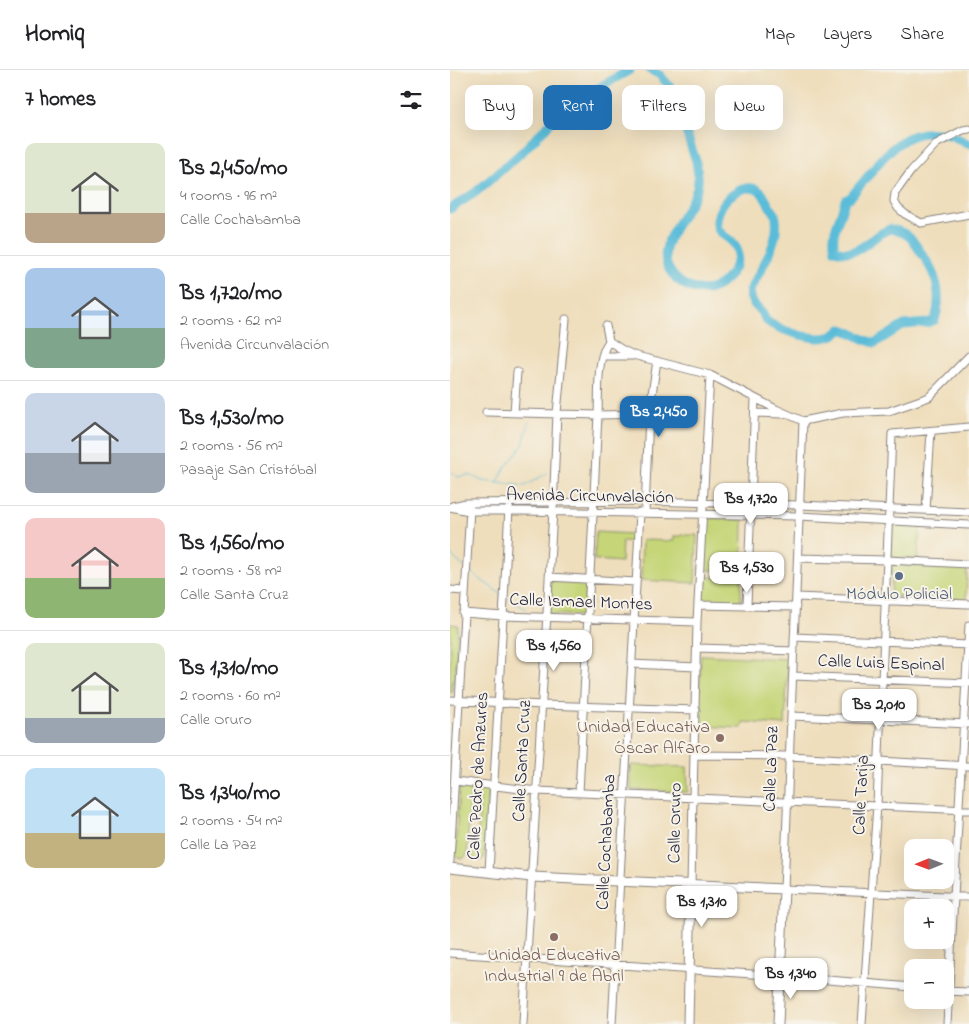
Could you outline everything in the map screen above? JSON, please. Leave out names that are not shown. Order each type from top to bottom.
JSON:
[{"type":"main road","points":[[450,868],[532,877],[784,889]]},
{"type":"main road","name":"Calle Oruro","points":[[688,1024],[691,885]]},
{"type":"main road","name":"Calle La Paz","points":[[778,1024],[784,889]]},
{"type":"street","points":[[969,129],[963,130],[936,144],[911,171],[895,193],[894,201],[905,214],[922,223],[969,214]]},
{"type":"street","name":"Calle Santa Cruz","points":[[523,1024],[557,413],[566,320]]},
{"type":"street","points":[[580,793],[598,415],[602,356],[609,341],[606,326]]},
{"type":"street","points":[[609,341],[621,349],[638,356],[710,375],[803,421],[834,414],[889,412],[930,397],[969,356]]},
{"type":"street","points":[[602,356],[638,356]]},
{"type":"street","name":"Calle Cochabamba","points":[[612,1024],[636,582],[642,512],[646,501],[651,390],[657,361]]},
{"type":"street","points":[[514,412],[517,372]]},
{"type":"street","name":"Calle Oruro","points":[[691,885],[697,622],[710,375]]},
{"type":"street","points":[[747,605],[756,399]]},
{"type":"street","points":[[486,412],[598,415],[649,414]]},
{"type":"street","points":[[755,413],[788,414]]},
{"type":"street","points":[[800,505],[803,421]]},
{"type":"street","name":"Calle Tarija","points":[[862,1024],[877,805],[892,434],[969,427]]},
{"type":"street","points":[[926,510],[931,431]]},
{"type":"street","name":"Avenida Circunvalación","points":[[450,507],[470,503],[595,500],[751,503],[969,512]]},
{"type":"street","name":"Calle Pedro de Anzures","points":[[489,872],[509,502]]},
{"type":"street","points":[[450,861],[470,503]]},
{"type":"street","name":"Calle La Paz","points":[[784,889],[800,505]]},
{"type":"street","name":"Avenida Circunvalación","points":[[450,507],[469,511],[509,512],[751,514],[969,525]]},
{"type":"street","points":[[798,558],[969,564]]},
{"type":"street","points":[[549,577],[636,582]]},
{"type":"street","points":[[450,590],[465,591]]},
{"type":"street","points":[[796,597],[969,604]]},
{"type":"street","points":[[698,605],[796,607]]},
{"type":"street","name":"Calle Ismael Montes","points":[[463,613],[697,622]]},
{"type":"street","points":[[949,959],[959,809],[965,766],[969,625]]},
{"type":"street","points":[[794,637],[968,645]]},
{"type":"street","points":[[697,648],[794,651]]},
{"type":"street","points":[[631,664],[697,667]]},
{"type":"street","name":"Calle Luis Espinal","points":[[793,676],[967,683]]},
{"type":"street","points":[[450,700],[628,709],[696,710]]},
{"type":"street","points":[[791,716],[966,724]]},
{"type":"street","points":[[694,754],[789,756],[965,766]]},
{"type":"street","points":[[455,781],[537,791],[969,810]]},
{"type":"street","points":[[784,889],[969,897]]},
{"type":"street","points":[[450,953],[904,986]]},
{"type":"street","points":[[954,991],[969,992]]},
{"type":"street","points":[[947,1009],[947,1024]]},
{"type":"green space","points":[[705,518],[743,520],[742,571],[704,570]]},
{"type":"green space","points":[[892,525],[920,527],[918,559],[890,557]]},
{"type":"green space","points":[[596,532],[633,534],[633,542],[622,541],[621,562],[594,560]]},
{"type":"green space","points":[[697,535],[695,583],[641,580],[642,540],[674,541],[674,536]]},
{"type":"green space","points":[[892,565],[967,568],[966,599],[891,596]]},
{"type":"green space","points":[[702,577],[741,578],[741,601],[701,600]]},
{"type":"green space","points":[[551,581],[586,583],[584,616],[549,614]]},
{"type":"green space","points":[[450,624],[458,625],[455,680],[453,680],[452,693],[450,693]]},
{"type":"green space","points":[[701,655],[788,659],[785,725],[743,722],[742,728],[698,726]]},
{"type":"green space","points":[[631,765],[687,767],[688,792],[631,790]]},
{"type":"green space","points":[[461,784],[469,785],[471,788],[467,855],[460,859],[455,853],[459,789]]},
{"type":"green space","points":[[476,786],[488,787],[484,858],[479,861],[473,859],[473,848],[477,845],[480,796],[474,798]]},
{"type":"waterway","points":[[450,209],[476,192],[522,152],[557,116],[582,97],[630,70]]},
{"type":"waterway","points":[[650,70],[660,75],[671,88],[696,161],[698,174],[698,186],[695,194],[667,244],[665,254],[667,265],[676,278],[694,289],[709,290],[722,283],[733,270],[738,256],[734,244],[719,231],[717,226],[719,212],[725,201],[742,189],[755,189],[761,192],[774,213],[776,230],[769,255],[751,288],[751,298],[768,322],[786,331],[805,336],[827,337],[841,329],[875,343],[904,325],[927,323],[935,320],[938,292],[934,275],[926,259],[910,237],[902,232],[890,229],[864,246],[852,252],[844,252],[835,250],[835,231],[845,200],[851,197],[883,158],[904,140],[915,135],[940,133],[969,144]]},
{"type":"waterway","points":[[498,482],[505,468],[523,445],[529,422]]},
{"type":"waterway","points":[[450,472],[458,477],[470,475],[482,481],[525,486],[547,473]]},
{"type":"waterway","points":[[450,554],[464,567]]},
{"type":"waterway","points":[[469,571],[502,595]]},
{"type":"waterway","points":[[508,598],[526,609]]},
{"type":"place","name":"Módulo Policial","points":[[899,576]]},
{"type":"place","name":"Unidad Educativa Óscar Alfaro","points":[[720,738]]},
{"type":"place","name":"Unidad Educativa Industrial 9 de Abril","points":[[554,937]]}]
